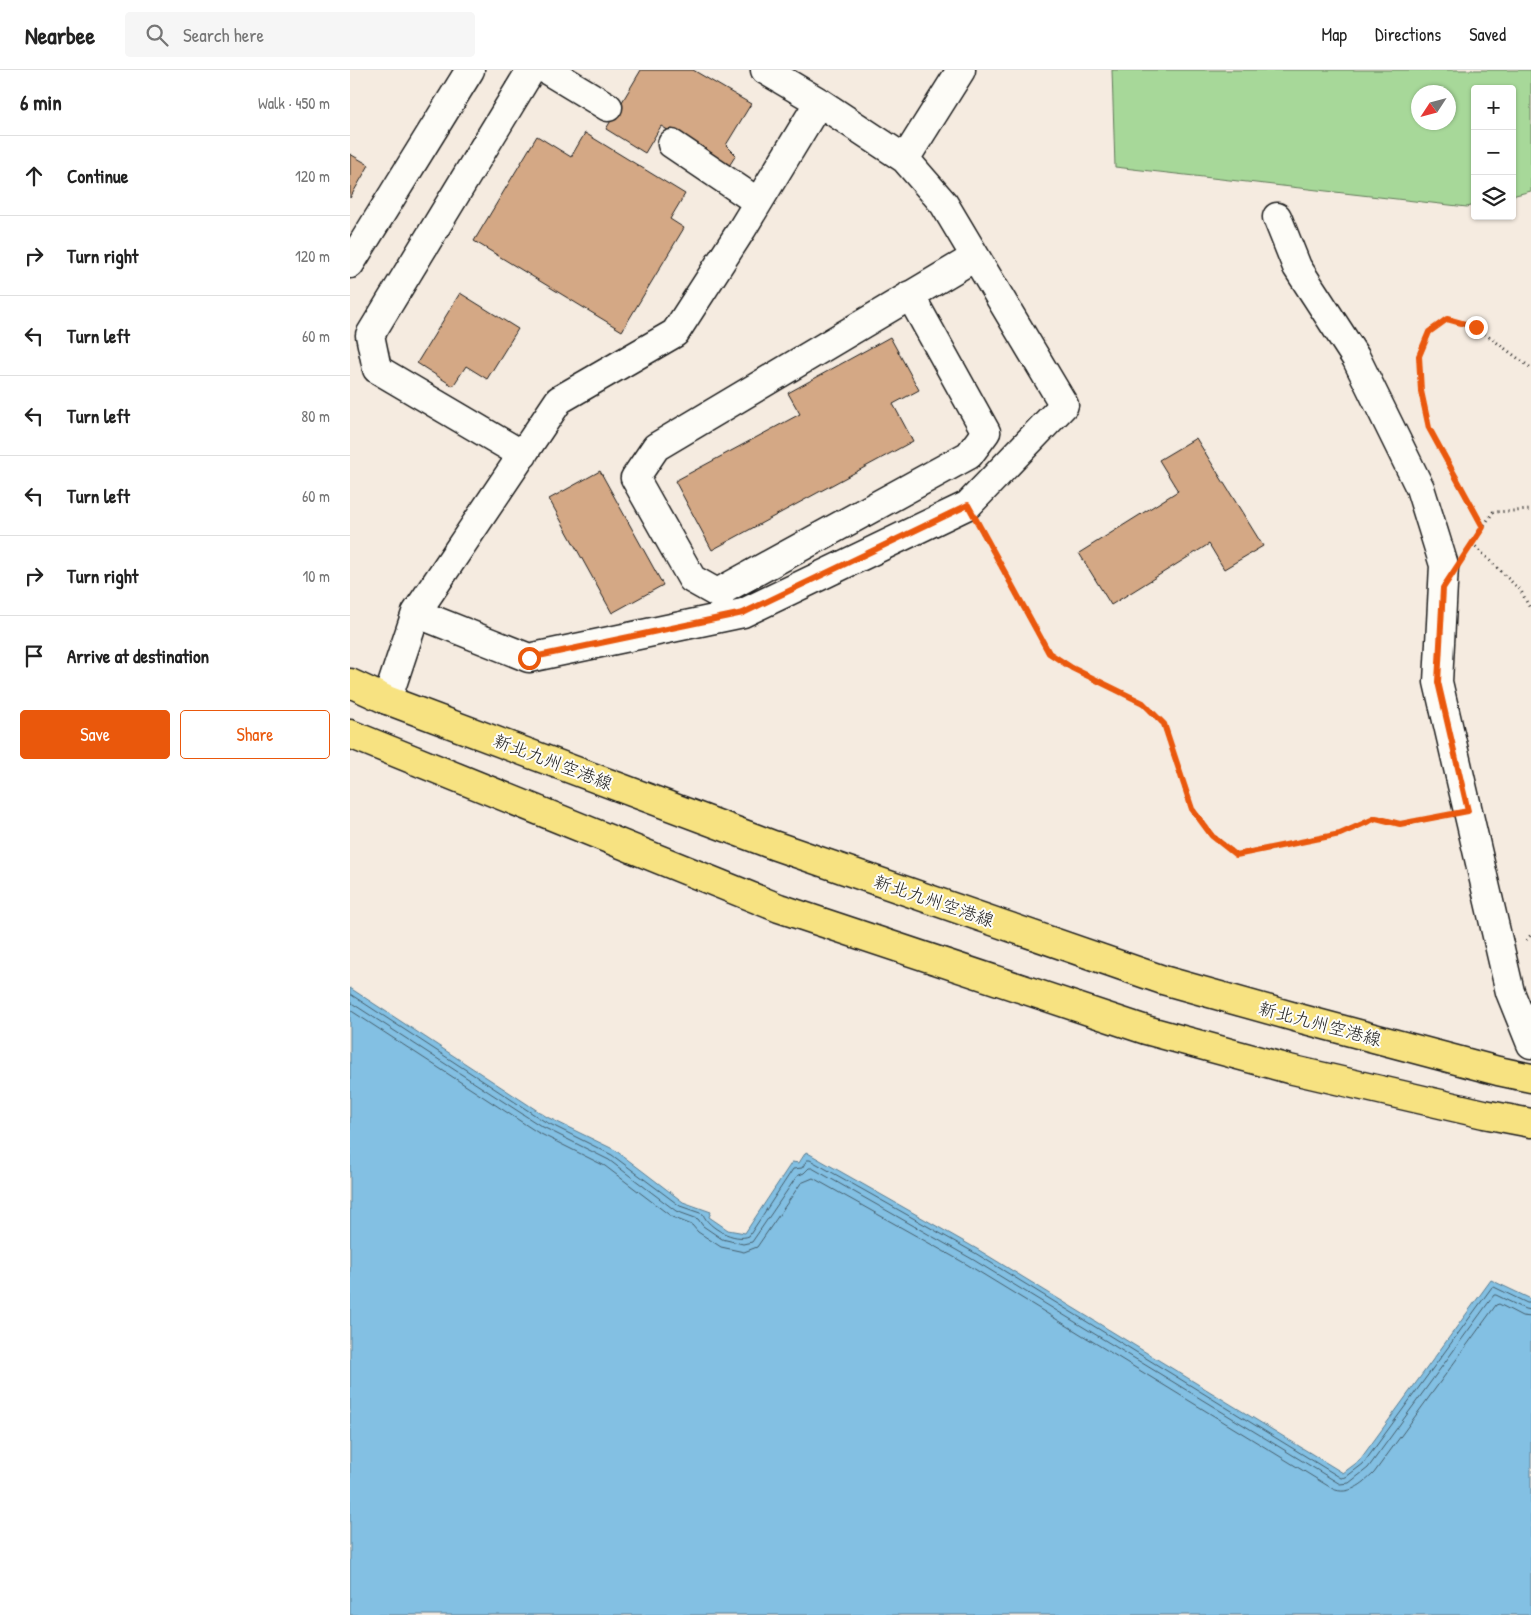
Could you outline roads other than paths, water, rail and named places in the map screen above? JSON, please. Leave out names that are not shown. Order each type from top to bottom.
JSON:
[{"type":"main road","name":"新北九州空港線","points":[[350,683],[387,700],[773,845],[1163,980],[1488,1069],[1531,1078]]},
{"type":"main road","points":[[350,734],[779,908],[1146,1030],[1289,1069],[1531,1123]]},
{"type":"street","points":[[350,264],[470,70]]},
{"type":"street","points":[[523,455],[377,369],[370,335],[531,70]]},
{"type":"street","points":[[547,70],[608,107]]},
{"type":"street","points":[[416,613],[529,658],[743,613],[968,505],[1064,405],[944,204],[905,159],[765,70]]},
{"type":"street","points":[[905,159],[961,70]]},
{"type":"street","points":[[387,700],[416,613],[559,400],[676,332],[818,102]]},
{"type":"street","points":[[672,144],[758,202]]},
{"type":"street","points":[[1277,217],[1297,267],[1356,358],[1420,488],[1444,565],[1438,682],[1510,992],[1531,1044]]},
{"type":"street","points":[[910,295],[986,432],[969,455],[717,594],[692,579],[635,478],[656,447],[910,295],[975,257]]},
{"type":"water","points":[[350,988],[547,1117],[615,1150],[683,1202],[711,1212],[709,1217],[728,1230],[745,1233],[792,1162],[799,1163],[806,1152],[977,1249],[1343,1473],[1359,1461],[1491,1280],[1531,1299],[1531,1615],[350,1615]]}]
